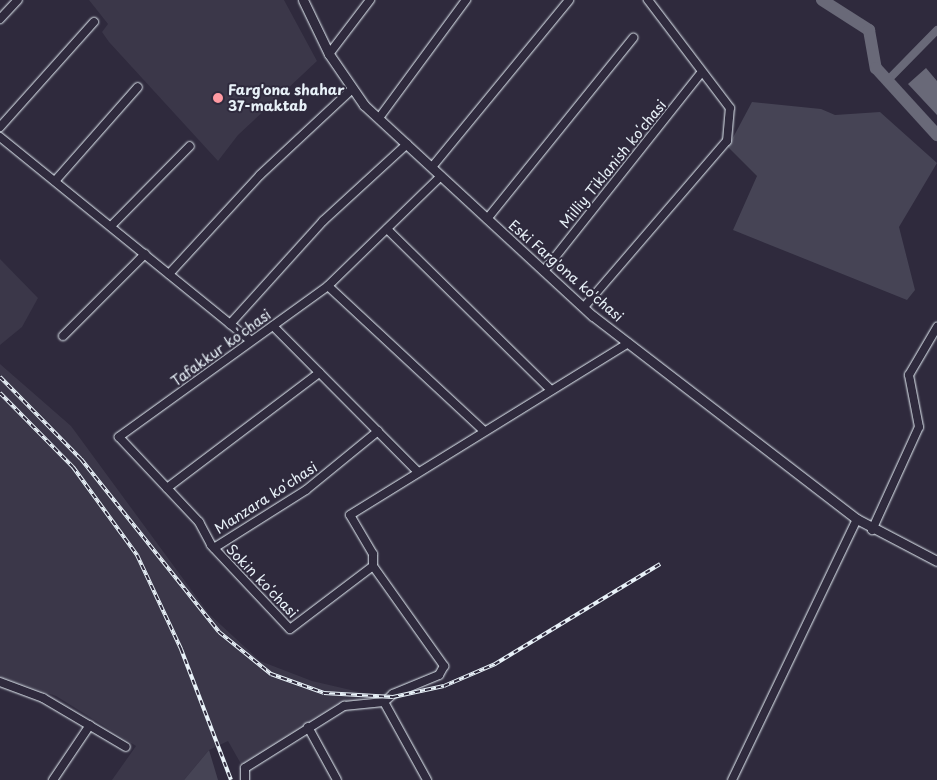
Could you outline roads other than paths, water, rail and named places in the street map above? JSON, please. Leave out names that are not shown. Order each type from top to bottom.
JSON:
[{"type":"main road","name":"Eski Farg'ona ko'chasi","points":[[302,0],[329,54],[351,90],[378,118],[486,219],[584,307],[628,343],[872,530],[937,561]]},
{"type":"street","points":[[0,20],[18,0]]},
{"type":"street","points":[[329,54],[370,0]]},
{"type":"street","points":[[378,118],[466,0]]},
{"type":"street","points":[[432,167],[569,0]]},
{"type":"street","points":[[584,307],[727,141],[730,108],[701,74],[648,0]]},
{"type":"street","points":[[0,127],[94,22]]},
{"type":"street","points":[[486,219],[633,38]]},
{"type":"street","name":"Milliy Tiklanish koʻchasi","points":[[544,271],[701,74]]},
{"type":"street","points":[[55,181],[138,87]]},
{"type":"street","points":[[169,274],[260,175],[351,90]]},
{"type":"street","points":[[0,137],[251,341]]},
{"type":"street","points":[[230,324],[324,221],[407,144]]},
{"type":"street","points":[[111,226],[190,146]]},
{"type":"street","name":"Tafakkur koʻchasi","points":[[214,548],[199,522],[119,436],[328,286],[441,176]]},
{"type":"street","points":[[387,228],[551,390]]},
{"type":"street","points":[[63,336],[144,254]]},
{"type":"street","points":[[328,286],[484,431]]},
{"type":"street","points":[[273,326],[418,472]]},
{"type":"street","points":[[872,530],[919,428],[909,376],[937,327]]},
{"type":"street","points":[[245,780],[245,768],[308,727],[349,704],[384,702],[393,694],[439,675],[444,666],[374,566],[373,554],[350,514],[628,343]]},
{"type":"street","points":[[167,488],[319,373]]},
{"type":"street","name":"Manzara koʻchasi","points":[[214,548],[306,490],[378,431]]},
{"type":"street","points":[[732,780],[857,519]]},
{"type":"street","name":"Sokin koʻchasi","points":[[214,548],[290,629],[374,566]]},
{"type":"street","points":[[0,682],[43,698],[126,747]]},
{"type":"street","points":[[384,702],[427,780]]},
{"type":"street","points":[[53,780],[90,725]]},
{"type":"street","points":[[308,727],[337,780]]},
{"type":"water","points":[[926,68],[937,81],[937,115],[908,84]]},
{"type":"waterway","points":[[822,0],[869,30],[876,68],[937,135]]},
{"type":"waterway","points":[[888,80],[937,30]]},
{"type":"railway","points":[[0,377],[81,459],[219,632],[271,674],[324,693],[393,697],[444,686],[495,664],[660,564]]},
{"type":"railway","points":[[0,393],[73,467],[137,555],[181,649],[231,780]]},
{"type":"place","name":"Farg'ona shahar 37-maktab","points":[[218,98]]}]
